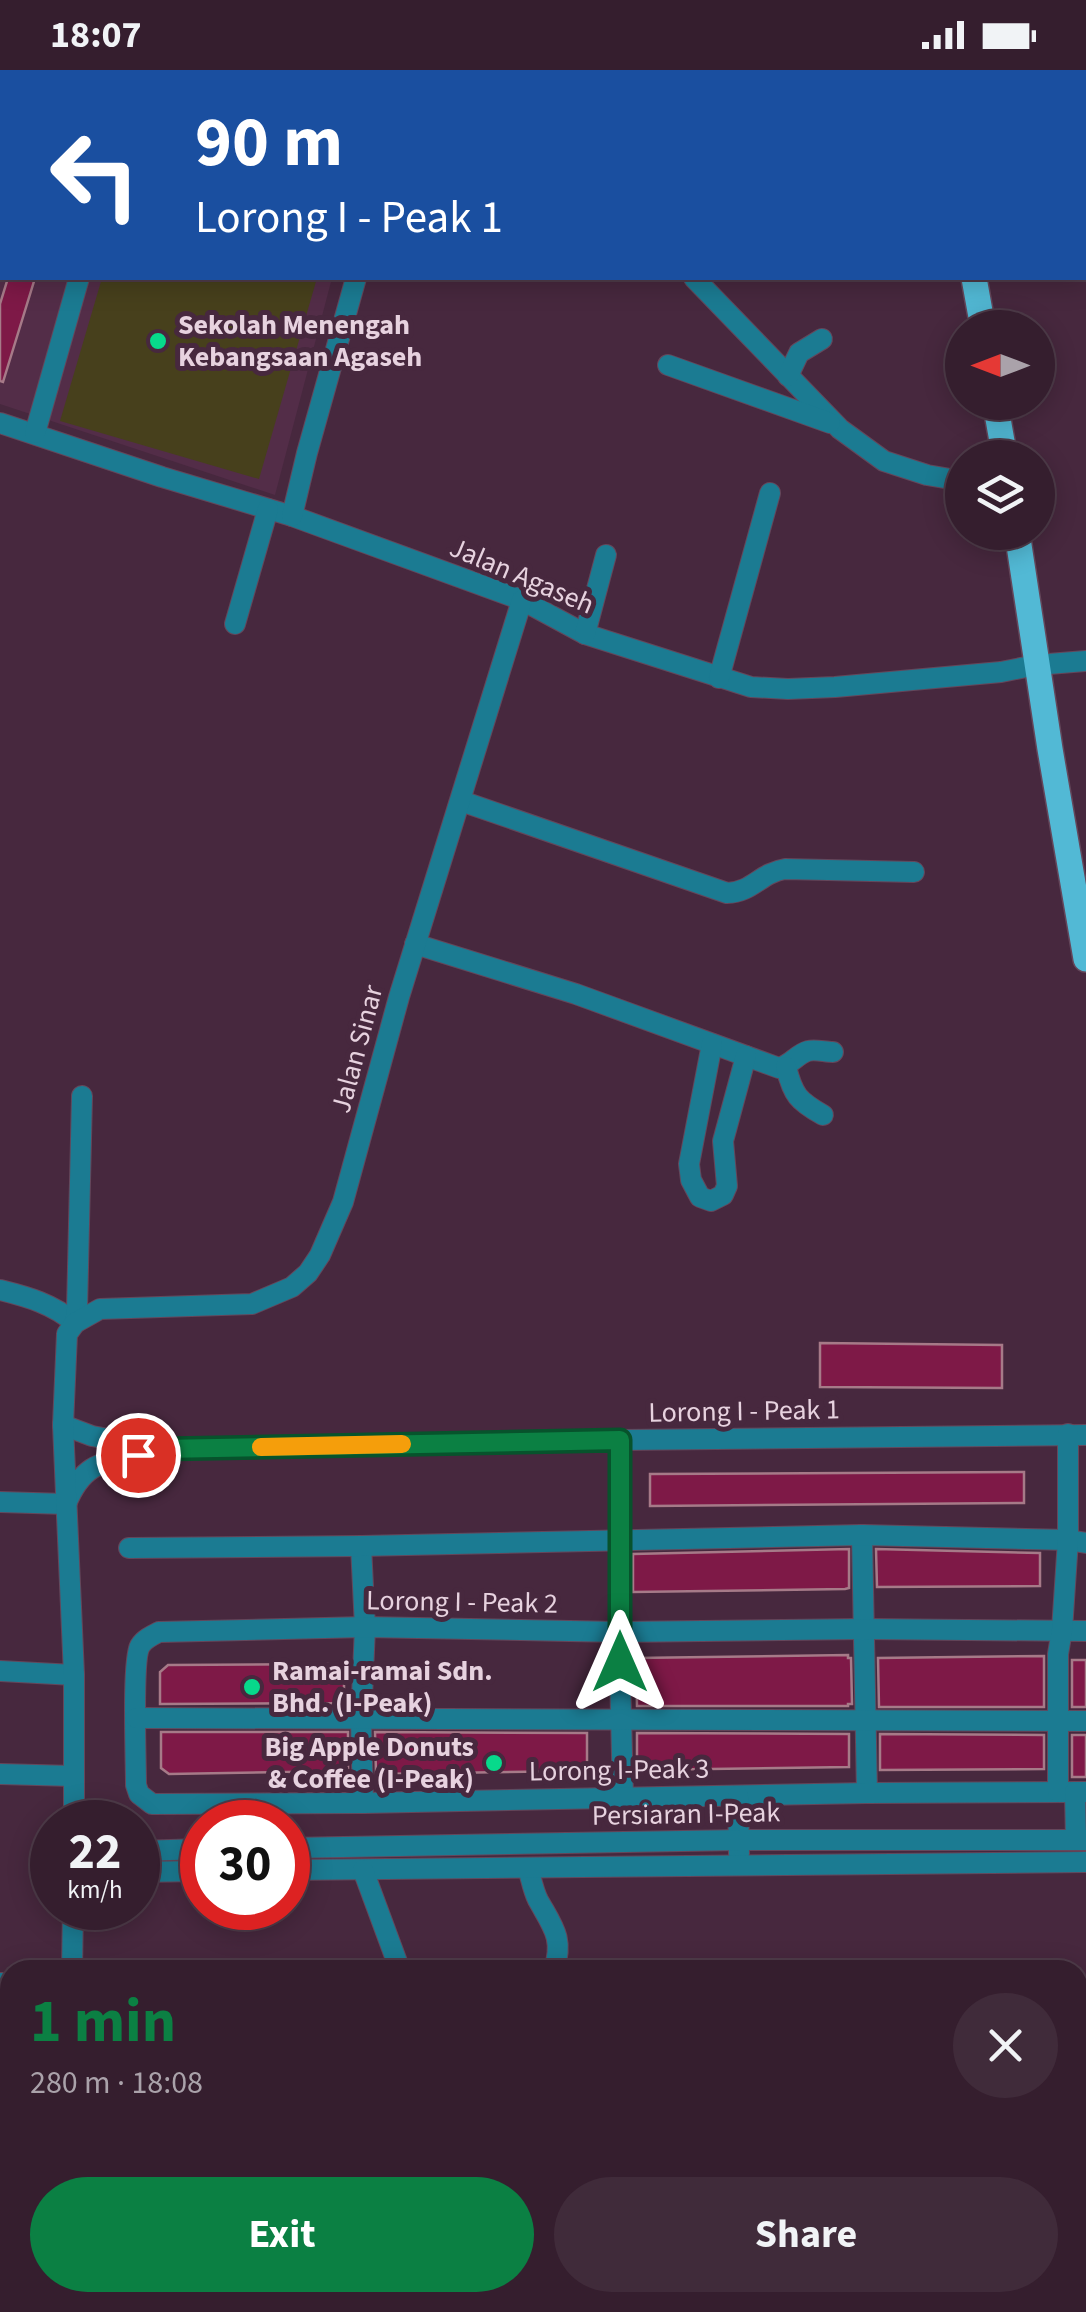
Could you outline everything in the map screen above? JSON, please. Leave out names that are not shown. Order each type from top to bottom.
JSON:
[{"type":"main road","points":[[974,280],[979,310]]},
{"type":"main road","points":[[1019,550],[1086,959]]},
{"type":"street","points":[[35,433],[78,280]]},
{"type":"street","points":[[292,516],[355,280]]},
{"type":"street","points":[[696,280],[836,425],[884,461],[945,478]]},
{"type":"street","points":[[788,376],[799,353],[822,338]]},
{"type":"street","points":[[668,365],[836,425]]},
{"type":"street","name":"Jalan Agaseh","points":[[0,422],[292,516],[522,600],[585,634],[752,687],[835,687],[1086,661]]},
{"type":"street","points":[[718,678],[770,493]]},
{"type":"street","points":[[235,624],[268,509]]},
{"type":"street","points":[[585,634],[606,556]]},
{"type":"street","name":"Jalan Sinar","points":[[75,1323],[100,1309],[252,1304],[292,1286],[320,1256],[343,1202],[416,944],[522,600]]},
{"type":"street","points":[[461,801],[727,893],[740,893],[770,872],[785,868],[914,872]]},
{"type":"street","points":[[416,944],[576,994],[779,1068],[786,1067],[803,1052],[833,1052]]},
{"type":"street","points":[[712,1044],[689,1164],[691,1180],[700,1197],[711,1201],[723,1195],[727,1186],[723,1140],[746,1056]]},
{"type":"street","points":[[786,1067],[792,1090],[803,1104],[823,1116]]},
{"type":"street","points":[[74,1800],[74,1674],[63,1424],[64,1354],[77,1310],[82,1096]]},
{"type":"street","points":[[0,1290],[46,1304],[75,1323]]},
{"type":"street","name":"Lorong I - Peak 1","points":[[63,1424],[92,1436],[163,1449],[1077,1435]]},
{"type":"street","points":[[1077,1435],[1077,1541],[1058,1654],[1059,1720],[1081,1840]]},
{"type":"street","points":[[620,1440],[623,1796]]},
{"type":"street","name":"Lorong I - Peak 1","points":[[66,1504],[74,1485],[93,1467],[163,1449]]},
{"type":"street","points":[[0,1502],[66,1504]]},
{"type":"street","points":[[130,1548],[862,1534],[1077,1541]]},
{"type":"street","points":[[862,1534],[867,1793]]},
{"type":"street","points":[[361,1546],[365,1628],[360,1720],[364,1803]]},
{"type":"street","name":"Lorong I - Peak 2","points":[[136,1718],[136,1657],[140,1644],[159,1632],[172,1630],[1086,1631]]},
{"type":"street","points":[[0,1672],[74,1674]]},
{"type":"street","points":[[136,1718],[1086,1720]]},
{"type":"street","name":"Lorong I-Peak 3","points":[[136,1718],[139,1794],[152,1804],[180,1806]]},
{"type":"street","points":[[0,1774],[74,1785]]},
{"type":"street","points":[[74,1785],[77,1800]]},
{"type":"street","name":"Lorong I-Peak 3","points":[[310,1808],[623,1796],[1073,1792]]},
{"type":"street","points":[[738,1796],[739,1866]]},
{"type":"street","name":"Persiaran I-Peak","points":[[310,1848],[740,1840],[1081,1840]]},
{"type":"street","points":[[310,1870],[1086,1862]]},
{"type":"street","points":[[528,1868],[537,1898],[557,1934],[556,1960]]},
{"type":"street","points":[[362,1870],[396,1960]]},
{"type":"street","points":[[72,1960],[73,1930]]},
{"type":"shaded area","name":"Sekolah Menengah Kebangsaan Agaseh","points":[[0,280],[331,280],[275,495],[0,404]]},
{"type":"shaded area","name":"Sekolah Menengah Kebangsaan Agaseh","points":[[101,280],[316,280],[259,479],[60,421]]},
{"type":"building","points":[[7,280],[34,280],[3,382],[0,381],[0,304]]},
{"type":"building","points":[[820,1343],[1002,1345],[1002,1388],[820,1387]]},
{"type":"building","points":[[1024,1472],[1024,1503],[650,1506],[650,1474]]},
{"type":"building","points":[[849,1549],[849,1588],[845,1589],[633,1592],[633,1554]]},
{"type":"building","points":[[876,1549],[1040,1553],[1040,1586],[877,1587]]},
{"type":"building","points":[[848,1655],[852,1704],[848,1706],[637,1706],[636,1658]]},
{"type":"building","points":[[1044,1656],[1044,1707],[879,1707],[878,1658]]},
{"type":"building","points":[[1072,1660],[1086,1660],[1086,1707],[1072,1707]]},
{"type":"building","name":"Ramai-ramai Sdn. Bhd. (I-Peak)","points":[[344,1664],[344,1703],[160,1704],[160,1672],[168,1665]]},
{"type":"building","points":[[161,1732],[348,1732],[348,1771],[169,1774],[161,1768]]},
{"type":"building","points":[[375,1732],[587,1733],[587,1764],[576,1771],[376,1774]]},
{"type":"building","points":[[637,1733],[849,1734],[849,1767],[637,1770]]},
{"type":"building","points":[[880,1734],[1044,1735],[1044,1769],[880,1770]]},
{"type":"building","points":[[1072,1735],[1086,1735],[1086,1777],[1072,1777]]},
{"type":"slow traffic","points":[[261,1447],[402,1444]]},
{"type":"place","name":"Sekolah Menengah Kebangsaan Agaseh","points":[[158,341]]},
{"type":"place","name":"Ramai-ramai Sdn. Bhd. (I-Peak)","points":[[252,1687]]},
{"type":"place","name":"Big Apple Donuts & Coffee (I-Peak)","points":[[494,1763]]},
{"type":"route","points":[[138,1455],[163,1449],[620,1440],[620,1662]]}]
